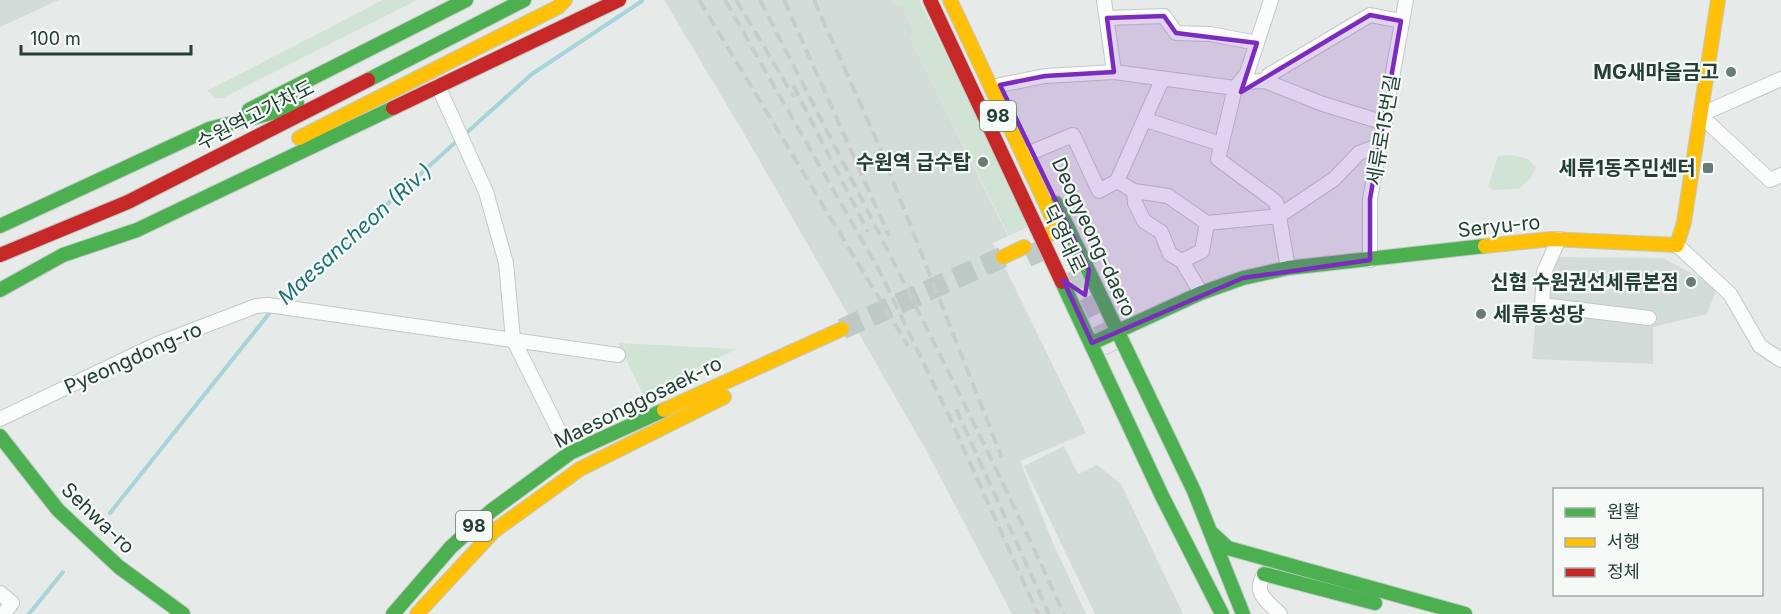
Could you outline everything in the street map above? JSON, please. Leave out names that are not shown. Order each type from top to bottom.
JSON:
[{"type":"main road","points":[[0,226],[273,98],[466,0]]},
{"type":"main road","points":[[209,129],[283,110],[496,0]]},
{"type":"main road","name":"수원역고가차도","points":[[0,255],[128,202],[524,0]]},
{"type":"main road","points":[[0,290],[63,255],[195,191],[558,7],[566,0]]},
{"type":"main road","points":[[63,255],[137,230],[619,0]]},
{"type":"main road","name":"덕영대로","points":[[930,0],[1075,273],[1092,343],[1162,496],[1237,612]]},
{"type":"main road","name":"Deogyeong-daero","points":[[940,0],[1056,238]]},
{"type":"main road","name":"Deogyeong-daero","points":[[950,0],[1056,238]]},
{"type":"main road","name":"Deogyeong-daero","points":[[959,0],[1032,152],[1075,273],[1118,333],[1194,491],[1210,531]]},
{"type":"main road","points":[[1677,245],[1684,222],[1710,65],[1718,0]]},
{"type":"main road","name":"덕영대로","points":[[1056,238],[1075,273]]},
{"type":"main road","name":"Seryu-ro","points":[[1092,343],[1202,293],[1244,278],[1288,268],[1559,239],[1677,245]]},
{"type":"main road","points":[[1006,262],[1026,252]]},
{"type":"main road","name":"Maesonggosaek-ro","points":[[393,614],[451,547],[491,511],[570,453],[845,334],[580,469],[494,531],[417,614]]},
{"type":"main road","points":[[1112,353],[1237,612]]},
{"type":"main road","name":"Sehwa-ro","points":[[0,436],[58,510],[119,567],[183,614]]},
{"type":"main road","points":[[1210,531],[1237,612]]},
{"type":"main road","points":[[1210,531],[1228,548],[1465,614]]},
{"type":"main road","points":[[1264,574],[1418,614]]},
{"type":"main road","points":[[384,614],[412,591]]},
{"type":"street","points":[[1104,0],[1114,72]]},
{"type":"street","points":[[1271,0],[1257,43],[1238,85],[1218,159],[1276,202],[1288,268]]},
{"type":"street","name":"세류로15번길","points":[[1370,260],[1370,199],[1406,0]]},
{"type":"street","points":[[1265,81],[1269,75],[1370,15],[1401,21]]},
{"type":"street","points":[[1107,18],[1164,16],[1176,33],[1210,34],[1257,43]]},
{"type":"street","points":[[1000,85],[1045,76],[1114,72],[1161,80],[1238,85],[1265,81],[1323,104],[1385,123]]},
{"type":"street","points":[[1781,79],[1700,115],[1770,180],[1781,175]]},
{"type":"street","points":[[1032,152],[1073,135],[1099,191],[1117,181],[1146,120],[1161,80]]},
{"type":"street","points":[[438,86],[486,192],[506,263],[513,339],[570,453]]},
{"type":"street","points":[[1146,120],[1221,144]]},
{"type":"street","points":[[1117,181],[1134,191],[1168,196],[1208,223],[1279,216],[1334,179],[1359,153],[1380,145]]},
{"type":"street","points":[[1134,191],[1135,202],[1144,221],[1161,232],[1170,254],[1182,261],[1202,293]]},
{"type":"street","points":[[1182,261],[1202,251],[1208,223]]},
{"type":"street","points":[[1559,239],[1544,272],[1542,305],[1649,318]]},
{"type":"street","points":[[1677,245],[1730,294],[1760,346],[1781,360]]},
{"type":"street","name":"Pyeongdong-ro","points":[[0,419],[158,344],[256,306],[268,305],[513,339]]},
{"type":"street","points":[[513,339],[618,355]]},
{"type":"street","points":[[1264,574],[1258,585],[1260,595],[1281,614]]},
{"type":"street","points":[[0,593],[12,603],[4,614]]},
{"type":"highlighted area","points":[[1370,15],[1401,21],[1370,199],[1370,260],[1243,278],[1092,343],[1063,280],[1085,295],[1089,270],[1000,85],[1045,76],[1114,72],[1107,18],[1164,16],[1176,33],[1257,43],[1241,92]]},
{"type":"shaded area","points":[[0,0],[59,0],[0,27]]},
{"type":"shaded area","points":[[664,0],[892,0],[895,6],[901,4],[915,33],[909,36],[1008,236],[993,243],[1086,433],[1020,461],[1053,543],[1086,614],[1012,614],[927,452],[743,132]]},
{"type":"shaded area","points":[[1541,257],[1663,258],[1702,279],[1716,291],[1707,314],[1653,327],[1653,364],[1532,359]]},
{"type":"shaded area","points":[[1064,446],[1078,474],[1097,465],[1121,484],[1183,614],[1095,614],[1024,466]]},
{"type":"green space","points":[[383,0],[417,0],[223,98],[216,98],[207,91]]},
{"type":"green space","points":[[892,0],[919,0],[1031,225],[1009,236],[909,36],[915,32],[901,4],[895,6]]},
{"type":"green space","points":[[1512,155],[1528,159],[1536,168],[1531,178],[1519,189],[1493,190],[1488,187],[1498,156]]},
{"type":"green space","points":[[618,343],[737,349],[643,394]]},
{"type":"waterway","name":"Maesancheon (Riv.)","points":[[464,135],[532,74],[642,1]]},
{"type":"waterway","name":"Maesancheon (Riv.)","points":[[279,302],[458,140]]},
{"type":"waterway","name":"Maesancheon (Riv.)","points":[[110,513],[272,310]]},
{"type":"waterway","name":"Maesancheon (Riv.)","points":[[29,614],[63,572]]},
{"type":"tunnel","points":[[1027,257],[1053,245]]},
{"type":"tunnel","points":[[842,329],[1003,257]]},
{"type":"tunnel","points":[[1076,269],[1115,351]]},
{"type":"railway","points":[[699,0],[908,346]]},
{"type":"railway","points":[[725,0],[879,270],[949,416],[1038,614]]},
{"type":"railway","points":[[736,0],[794,97]]},
{"type":"railway","points":[[760,0],[953,382],[1064,614]]},
{"type":"railway","points":[[784,0],[889,236]]},
{"type":"railway","points":[[814,0],[880,148],[1002,458]]},
{"type":"railway","points":[[793,85],[868,232]]},
{"type":"railway","points":[[956,409],[1049,614]]},
{"type":"traffic: fast","points":[[249,110],[466,0]]},
{"type":"traffic: fast","points":[[368,80],[524,0]]},
{"type":"traffic: fast","points":[[0,226],[209,129],[283,110],[297,103]]},
{"type":"traffic: fast","points":[[0,290],[63,255],[137,230],[393,108]]},
{"type":"traffic: fast","points":[[1056,203],[1194,491],[1243,614]]},
{"type":"traffic: fast","points":[[1092,343],[1201,293],[1243,278],[1288,268],[1485,246]]},
{"type":"traffic: fast","points":[[1062,282],[1162,496],[1222,614]]},
{"type":"traffic: fast","points":[[393,614],[451,547],[491,511],[570,453],[664,410]]},
{"type":"traffic: fast","points":[[0,436],[58,510],[119,567],[183,614]]},
{"type":"traffic: fast","points":[[1213,534],[1228,548],[1465,614]]},
{"type":"traffic: fast","points":[[1264,574],[1375,603]]},
{"type":"traffic: slow","points":[[299,138],[558,7],[565,0]]},
{"type":"traffic: slow","points":[[950,0],[1058,230],[1048,235]]},
{"type":"traffic: slow","points":[[1485,246],[1551,239],[1677,245],[1684,222],[1718,0]]},
{"type":"traffic: slow","points":[[1003,257],[1024,247]]},
{"type":"traffic: slow","points":[[664,410],[842,329]]},
{"type":"traffic: slow","points":[[417,614],[494,531],[580,469],[724,397]]},
{"type":"traffic: jam","points":[[393,108],[619,0]]},
{"type":"traffic: jam","points":[[930,0],[1062,282]]},
{"type":"traffic: jam","points":[[0,255],[128,202],[368,80]]},
{"type":"place","name":"MG새마을금고","points":[[1731,72]]},
{"type":"place","name":"수원역 급수탑","points":[[983,162]]},
{"type":"place","name":"세류1동주민센터","points":[[1708,168]]},
{"type":"place","name":"신협 수원권선세류본점","points":[[1691,282]]},
{"type":"place","name":"세류동성당","points":[[1481,314]]}]
